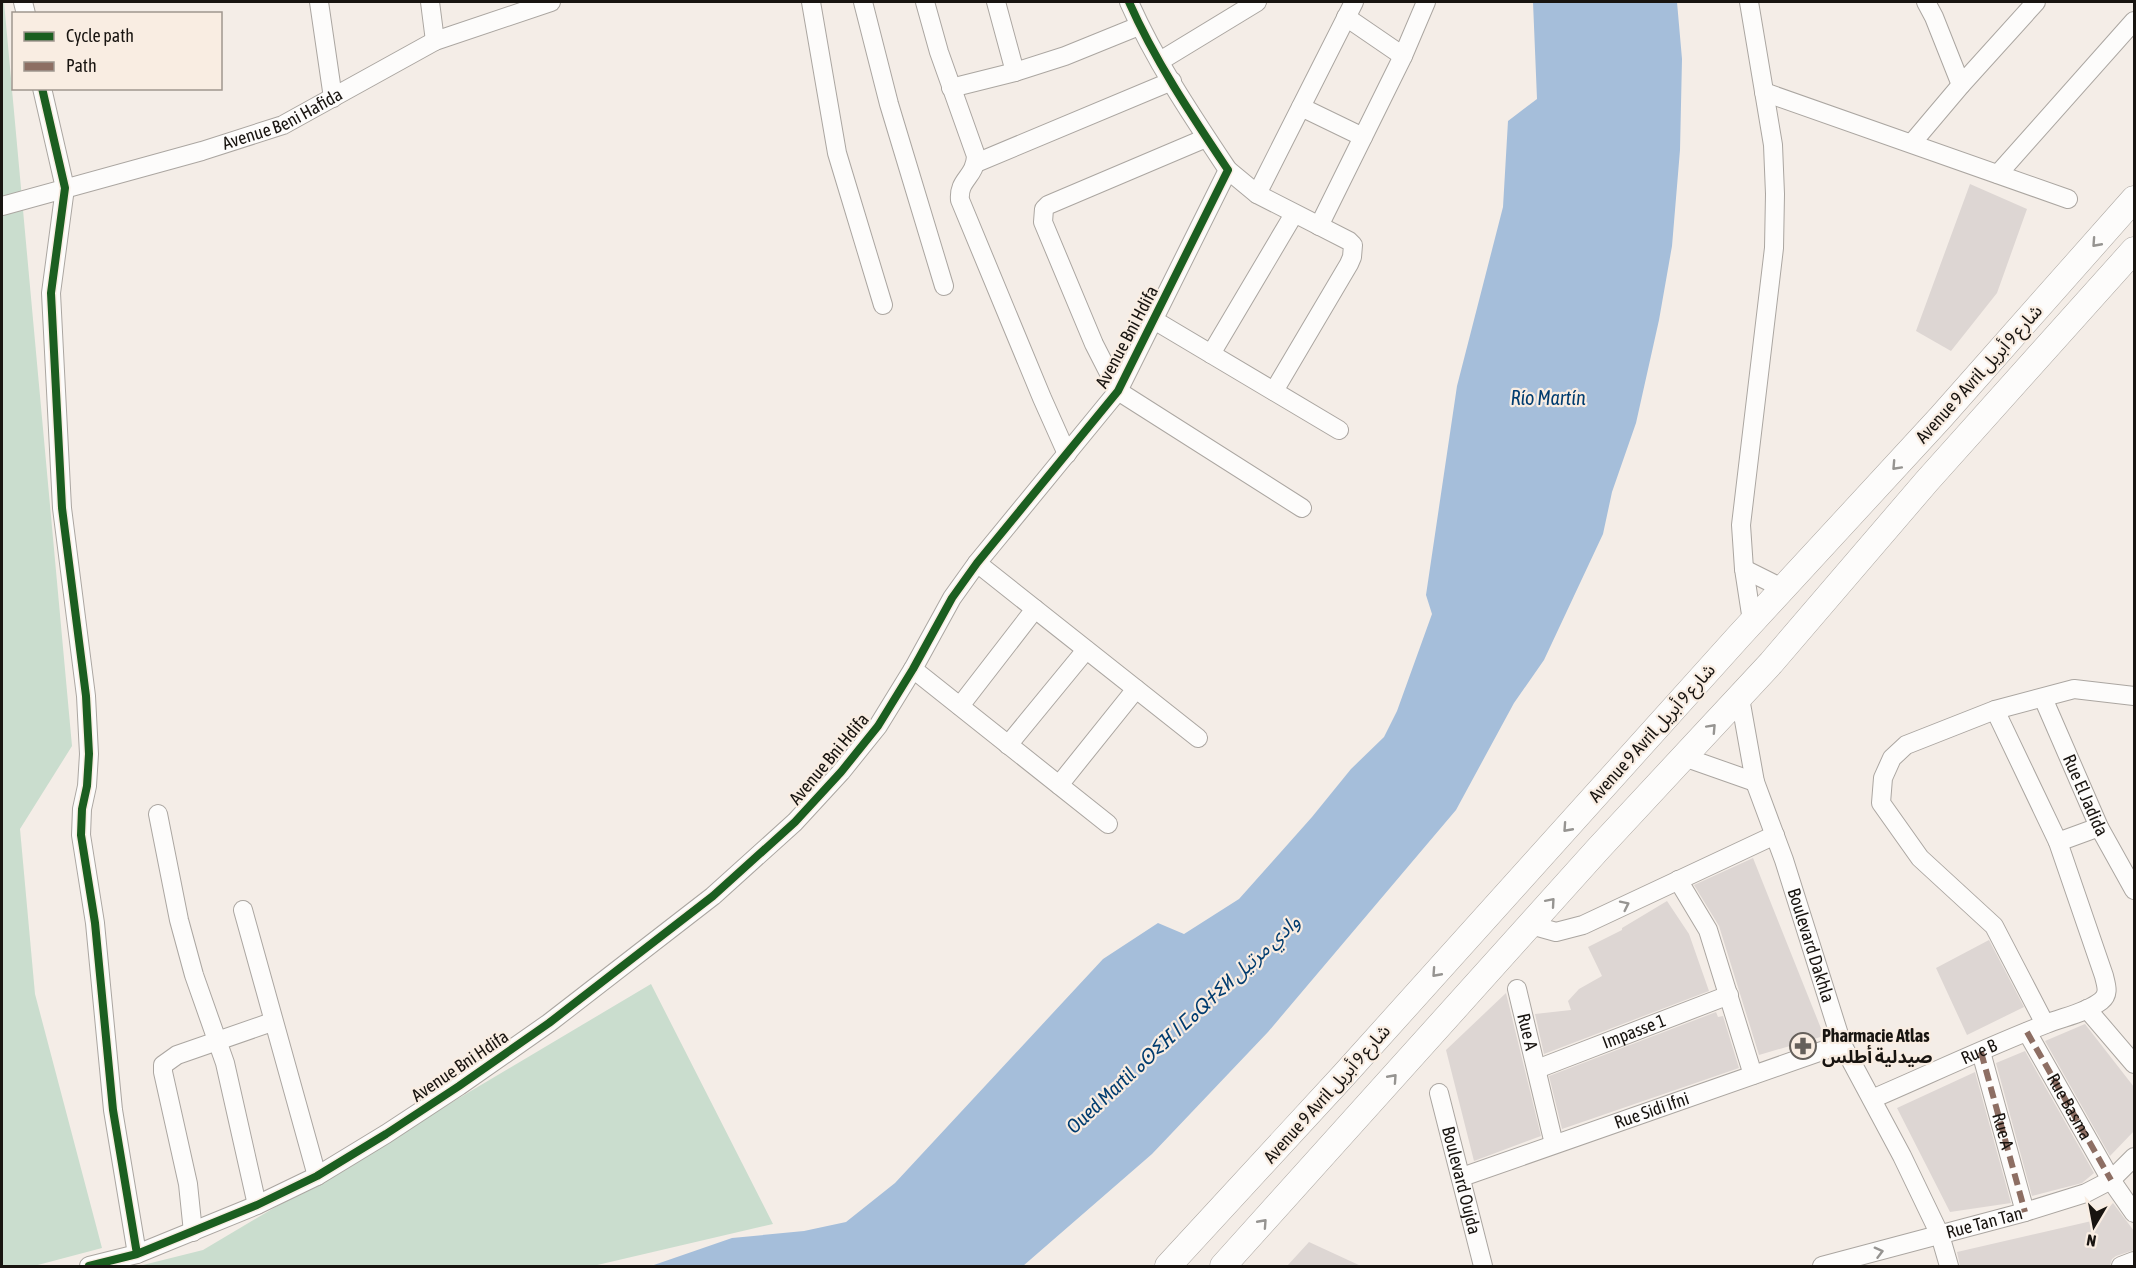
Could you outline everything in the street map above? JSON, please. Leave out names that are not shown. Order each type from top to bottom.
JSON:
[{"type":"highway","name":"Avenue 9 Avril شارع 9 أبريل","points":[[1168,1266],[1398,1015],[1782,588],[1941,417],[2134,199]]},
{"type":"highway","name":"Avenue 9 Avril شارع 9 أبريل","points":[[1224,1266],[1599,848],[1740,698],[1927,481],[2134,250]]},
{"type":"street","points":[[319,2],[333,98]]},
{"type":"street","points":[[430,2],[435,41]]},
{"type":"street","name":"Avenue Beni Hafida","points":[[2,206],[248,138],[283,125],[435,41],[552,2]]},
{"type":"street","points":[[811,2],[837,153],[883,305]]},
{"type":"street","points":[[863,2],[889,104],[944,286]]},
{"type":"street","points":[[925,2],[951,88],[976,156],[971,175],[962,184],[960,200],[1067,454]]},
{"type":"street","points":[[996,2],[1015,72]]},
{"type":"street","points":[[1129,2],[1160,62],[1227,170],[1257,194],[1353,245],[1352,257],[1274,391]]},
{"type":"street","points":[[1160,62],[1257,2]]},
{"type":"street","points":[[1318,226],[1403,56],[1426,2]]},
{"type":"street","points":[[1749,2],[1773,145],[1775,194],[1774,248],[1741,525],[1744,569],[1752,621]]},
{"type":"street","points":[[1927,2],[1961,85]]},
{"type":"street","points":[[1912,143],[1961,85],[2019,9],[2036,2]]},
{"type":"street","points":[[1257,194],[1350,9],[1403,56]]},
{"type":"street","points":[[1998,174],[2134,21]]},
{"type":"street","points":[[951,88],[1015,72],[1065,56],[1140,26]]},
{"type":"street","points":[[976,163],[1172,81]]},
{"type":"street","points":[[43,90],[65,188],[51,293],[62,508],[86,696],[90,754],[82,809],[81,835],[95,923],[113,1110],[137,1254]]},
{"type":"street","points":[[1764,92],[2068,200]]},
{"type":"street","points":[[1301,107],[1363,137]]},
{"type":"street","points":[[1206,138],[1048,205],[1044,209],[1044,222],[1094,344],[1118,391],[1302,508]]},
{"type":"street","name":"Avenue Bni Hdifa","points":[[89,1266],[137,1254],[193,1232],[317,1176],[459,1086],[549,1023],[713,896],[795,822],[841,772],[878,726],[952,598],[977,563],[1118,391],[1227,170]]},
{"type":"street","points":[[1211,354],[1294,214]]},
{"type":"street","points":[[1154,320],[1340,430]]},
{"type":"street","points":[[977,563],[1198,738]]},
{"type":"street","points":[[1744,569],[1782,588]]},
{"type":"street","points":[[960,706],[1035,609]]},
{"type":"street","points":[[1008,745],[1086,650]]},
{"type":"street","points":[[913,669],[1108,824]]},
{"type":"street","points":[[1059,785],[1136,689]]},
{"type":"street","points":[[2045,1024],[1994,926],[1920,858],[1881,803],[1883,778],[1892,758],[1906,745],[1995,710],[2074,689],[2134,696]]},
{"type":"street","name":"Boulevard Dakhla","points":[[1740,698],[1755,782],[1775,835],[1842,1044],[1940,1235],[1949,1266]]},
{"type":"street","name":"Rue El Jadida","points":[[2043,698],[2099,827],[2134,890]]},
{"type":"street","points":[[1995,710],[2058,842],[2107,989],[2101,1001],[2087,1009],[2134,1064]]},
{"type":"street","points":[[1684,758],[1755,782]]},
{"type":"street","points":[[158,814],[179,920],[194,975],[225,1063],[257,1205]]},
{"type":"street","points":[[2058,842],[2099,827]]},
{"type":"street","points":[[1531,925],[1556,932],[1583,925],[1775,835]]},
{"type":"street","points":[[1678,880],[1708,930],[1753,1075]]},
{"type":"street","points":[[243,910],[272,1022],[317,1176]]},
{"type":"street","name":"Rue A","points":[[1517,989],[1554,1144]]},
{"type":"street","name":"Impasse 1","points":[[1537,1069],[1729,995]]},
{"type":"street","name":"Rue B","points":[[1872,1099],[2045,1024],[2087,1009]]},
{"type":"street","points":[[193,1232],[188,1185],[163,1072],[164,1065],[177,1055],[272,1022]]},
{"type":"street","name":"Rue Basma","points":[[2027,1032],[2111,1180],[2134,1213]]},
{"type":"street","name":"Rue Sidi Ifni","points":[[1462,1177],[1842,1044]]},
{"type":"street","name":"Rue A","points":[[1981,1052],[2025,1212]]},
{"type":"street","name":"Boulevard Oujda","points":[[1439,1093],[1484,1266]]},
{"type":"street","name":"Rue Tan Tan","points":[[1822,1266],[2025,1212],[2086,1193],[2111,1180],[2134,1157]]},
{"type":"street","points":[[2121,1266],[2134,1261]]},
{"type":"green space","points":[[2,2],[4,2],[72,746],[20,829],[35,994],[102,1248],[34,1266],[2,1266]]},
{"type":"green space","points":[[651,984],[773,1224],[593,1266],[139,1266],[203,1250]]},
{"type":"water","name":"Río Martín","points":[[1533,2],[1677,2],[1682,59],[1680,150],[1672,246],[1659,320],[1636,423],[1612,492],[1603,534],[1544,660],[1514,703],[1456,810],[1268,1032],[1152,1154],[1023,1266],[651,1266],[732,1238],[804,1231],[846,1222],[895,1183],[1103,959],[1158,923],[1184,934],[1239,899],[1351,769],[1384,737],[1397,711],[1432,614],[1426,595],[1457,386],[1503,207],[1508,121],[1537,99]]},
{"type":"building","points":[[1970,184],[2027,209],[1997,293],[1951,351],[1916,331]]},
{"type":"building","points":[[1753,858],[1824,1036],[1759,1055],[1719,926],[1694,885]]},
{"type":"building","points":[[1667,901],[1689,934],[1709,991],[1544,1054],[1535,1014],[1571,1010],[1568,1001],[1579,989],[1602,976],[1588,947],[1622,930]]},
{"type":"building","points":[[1989,940],[2024,1007],[1967,1035],[1936,968]]},
{"type":"building","points":[[1506,993],[1541,1136],[1474,1161],[1446,1050]]},
{"type":"building","points":[[1716,1012],[1718,1017],[1723,1016],[1739,1068],[1562,1129],[1549,1076]]},
{"type":"building","points":[[2085,1024],[2134,1087],[2134,1131],[2110,1156],[2045,1041]]},
{"type":"building","points":[[2025,1051],[2094,1173],[2082,1183],[2032,1196],[1996,1063]]},
{"type":"building","points":[[1975,1072],[2011,1203],[1950,1212],[1897,1108]]},
{"type":"building","points":[[2113,1203],[2134,1231],[2134,1250],[2116,1256],[2112,1259],[2110,1266],[1960,1266],[1957,1252],[2096,1220]]},
{"type":"building","points":[[1309,1242],[1361,1266],[1287,1266]]},
{"type":"marked path","points":[[2027,1032],[2111,1180]]},
{"type":"marked path","points":[[1981,1052],[2025,1212]]},
{"type":"cycle path","points":[[89,1266],[137,1254],[257,1205],[317,1176],[386,1134],[549,1023],[713,896],[795,822],[841,772],[878,726],[952,598],[977,563],[1118,391],[1228,170],[1162,67],[1129,2]]},
{"type":"cycle path","points":[[42,90],[65,188],[51,293],[62,508],[86,696],[89,754],[81,835],[95,923],[113,1110],[137,1254]]},
{"type":"place","name":"Pharmacie Atlas صيدلية أطلس","points":[[1803,1046]]},
{"type":"water label","name":"Oued Martil ⴰⵙⵉⴼ ⵏ ⵎⴰⵕⵜⵉⵍ وادي مرتيل","points":[[1183,1024]]}]
